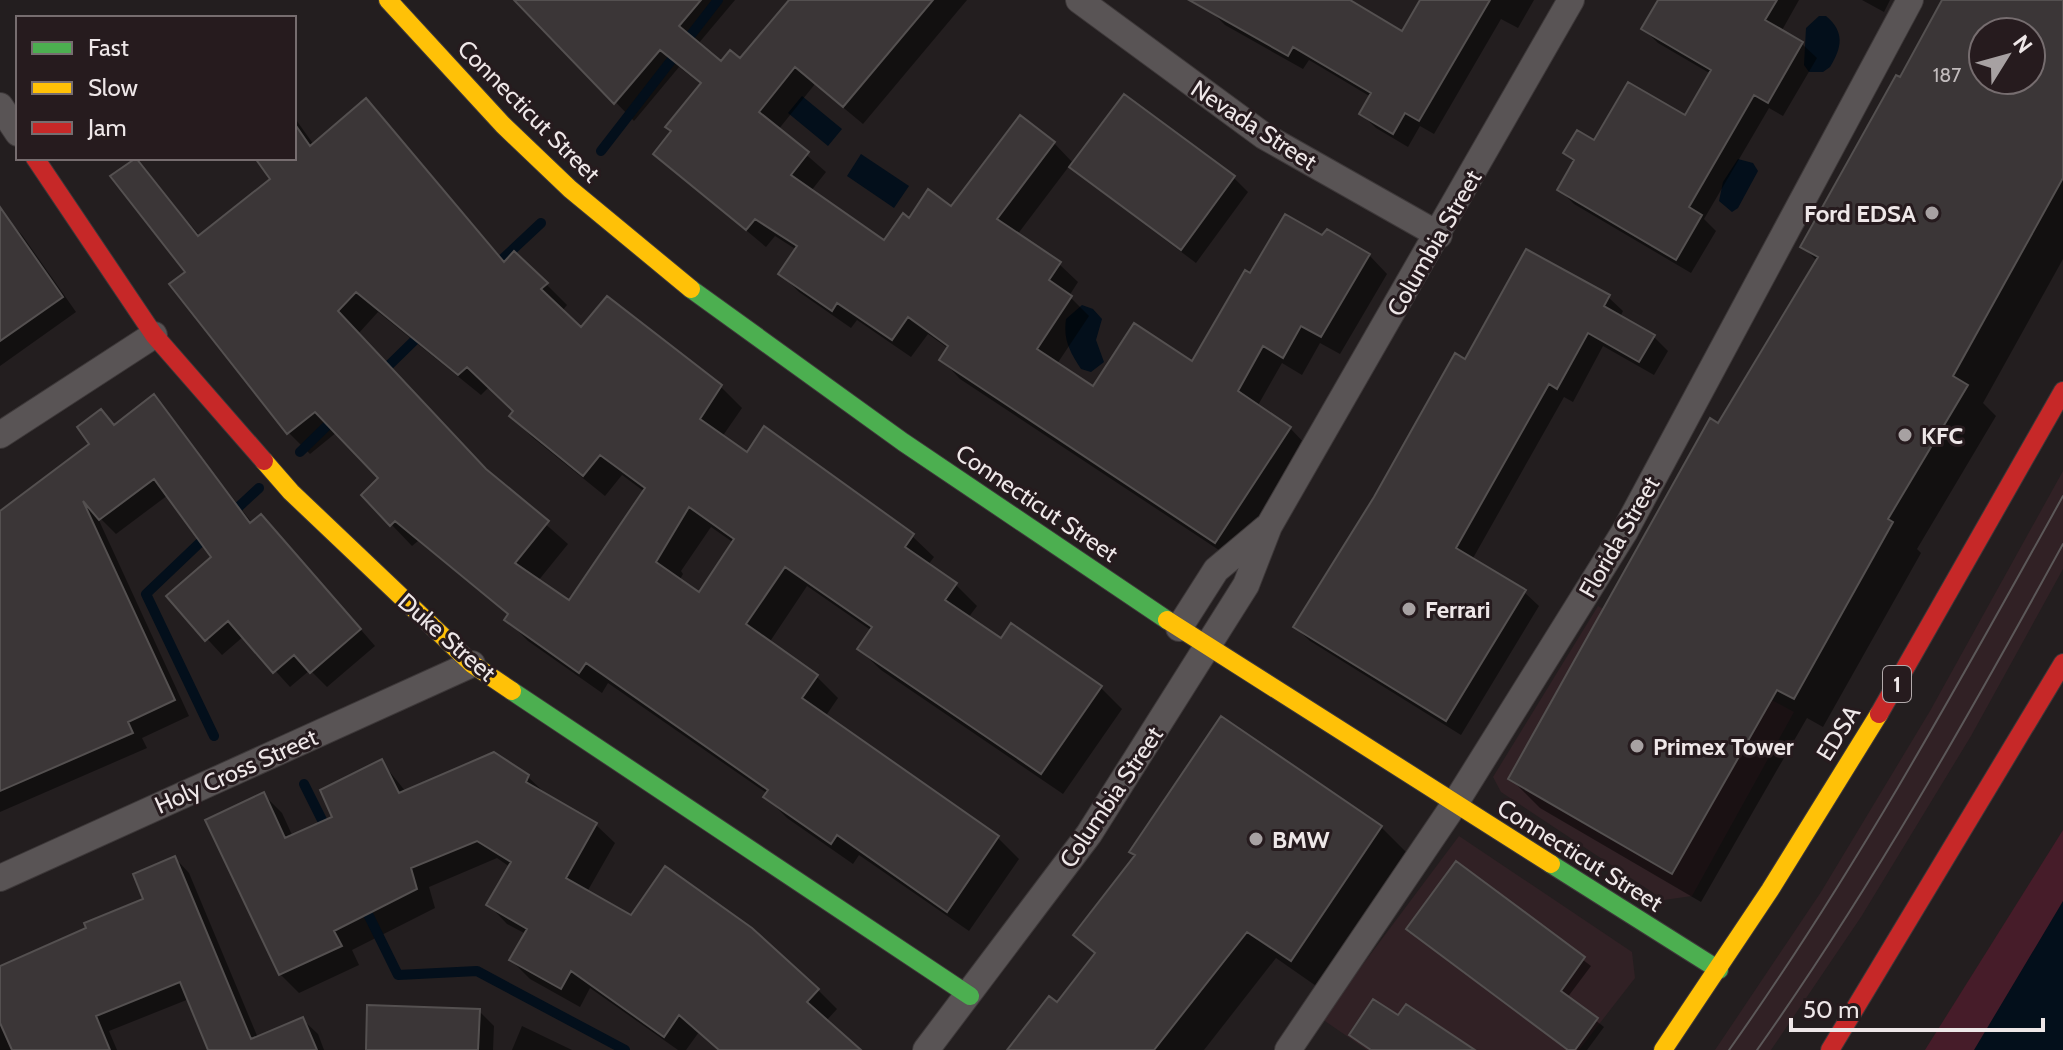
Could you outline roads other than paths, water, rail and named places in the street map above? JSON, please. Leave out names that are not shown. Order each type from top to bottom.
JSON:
[{"type":"main road","name":"Connecticut Street","points":[[388,0],[503,125],[570,189],[695,292],[903,442],[1179,628],[1719,970]]},
{"type":"main road","name":"Duke Street","points":[[36,160],[154,335],[291,492],[472,664],[726,837],[970,996]]},
{"type":"main road","name":"EDSA","points":[[1663,1050],[1719,970],[1894,689],[2063,391]]},
{"type":"main road","points":[[1830,1050],[1912,919],[2063,663]]},
{"type":"street","name":"Nevada Street","points":[[1079,0],[1264,136],[1439,235]]},
{"type":"street","name":"Columbia Street","points":[[926,1050],[970,996],[1089,834],[1208,647],[1246,585],[1269,526],[1439,235],[1571,0]]},
{"type":"street","name":"Florida Street","points":[[1288,1050],[1454,805],[1625,531],[1910,0]]},
{"type":"street","points":[[0,106],[16,130]]},
{"type":"street","points":[[0,435],[154,335]]},
{"type":"street","name":"Columbia Street","points":[[1179,628],[1216,570],[1269,526]]},
{"type":"street","name":"Holy Cross Street","points":[[0,878],[472,664]]},
{"type":"water","points":[[1819,16],[1826,16],[1836,28],[1839,46],[1830,67],[1823,72],[1809,72],[1804,65],[1806,28]]},
{"type":"water","points":[[802,96],[842,129],[828,146],[788,113]]},
{"type":"water","points":[[861,154],[909,186],[894,208],[847,176]]},
{"type":"water","points":[[1738,159],[1753,163],[1758,171],[1738,208],[1732,212],[1719,201],[1723,182]]},
{"type":"water","points":[[1082,305],[1093,309],[1102,319],[1096,340],[1104,362],[1091,372],[1081,369],[1066,333],[1066,319]]},
{"type":"water","points":[[2063,901],[2063,1050],[1974,1050]]},
{"type":"waterway","points":[[601,151],[718,0]]},
{"type":"waterway","points":[[493,268],[541,223]]},
{"type":"waterway","points":[[379,375],[422,333]]},
{"type":"waterway","points":[[300,452],[336,417]]},
{"type":"waterway","points":[[231,514],[259,488]]},
{"type":"waterway","points":[[210,533],[146,594],[214,736]]},
{"type":"waterway","points":[[304,784],[328,832]]},
{"type":"waterway","points":[[363,904],[398,975],[477,971],[625,1050]]},
{"type":"tram line","points":[[1729,1050],[1862,847],[2063,496]]},
{"type":"tram line","points":[[1757,1050],[1879,865],[2063,544]]},
{"type":"place","name":"Ford EDSA","points":[[1932,213]]},
{"type":"place","name":"KFC","points":[[1905,435]]},
{"type":"place","name":"Ferrari","points":[[1409,609]]},
{"type":"place","name":"Primex Tower","points":[[1637,746]]},
{"type":"place","name":"BMW","points":[[1256,839]]}]
